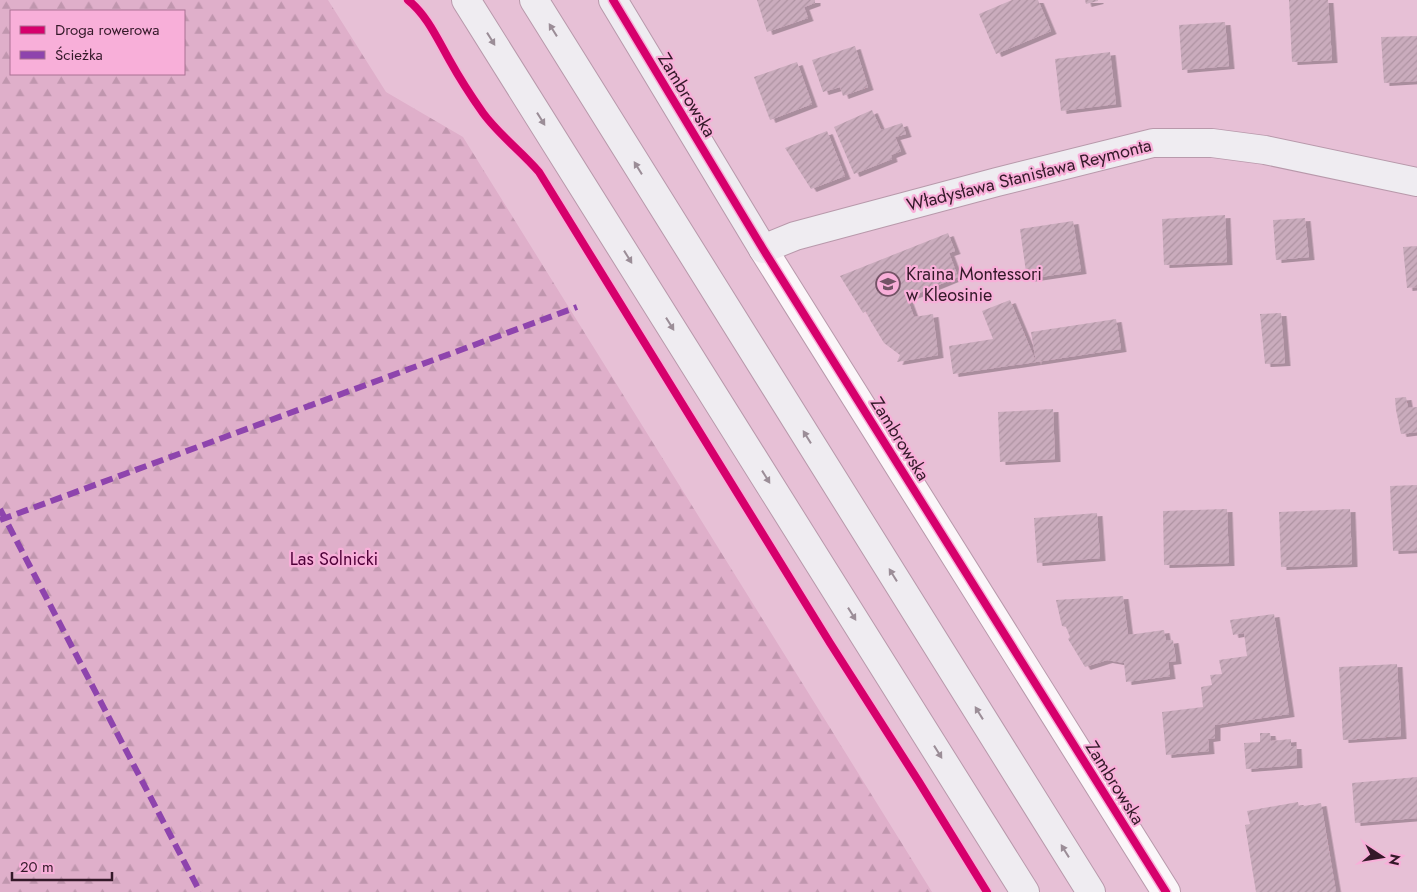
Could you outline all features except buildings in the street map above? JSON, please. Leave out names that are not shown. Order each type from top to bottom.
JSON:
[{"type":"main road","points":[[466,0],[645,282],[1025,892]]},
{"type":"main road","points":[[534,0],[1091,892]]},
{"type":"main road","name":"Zambrowska","points":[[613,0],[763,249]]},
{"type":"main road","name":"Władysława Stanisława Reymonta","points":[[763,249],[795,236],[1153,143],[1212,143],[1265,150],[1417,182]]},
{"type":"street","name":"Zambrowska","points":[[763,249],[1166,892]]},
{"type":"green space","name":"Las Solnicki","points":[[0,0],[328,0],[386,92],[463,137],[932,892],[0,892]]},
{"type":"marked path","points":[[0,520],[577,307]]},
{"type":"marked path","points":[[0,509],[200,892]]},
{"type":"cycle path","points":[[408,0],[426,20],[483,113],[496,129],[539,172],[830,643],[987,892]]},
{"type":"cycle path","points":[[613,0],[763,249],[1166,892]]},
{"type":"place","name":"Kraina Montessori w Kleosinie","points":[[888,284]]}]
